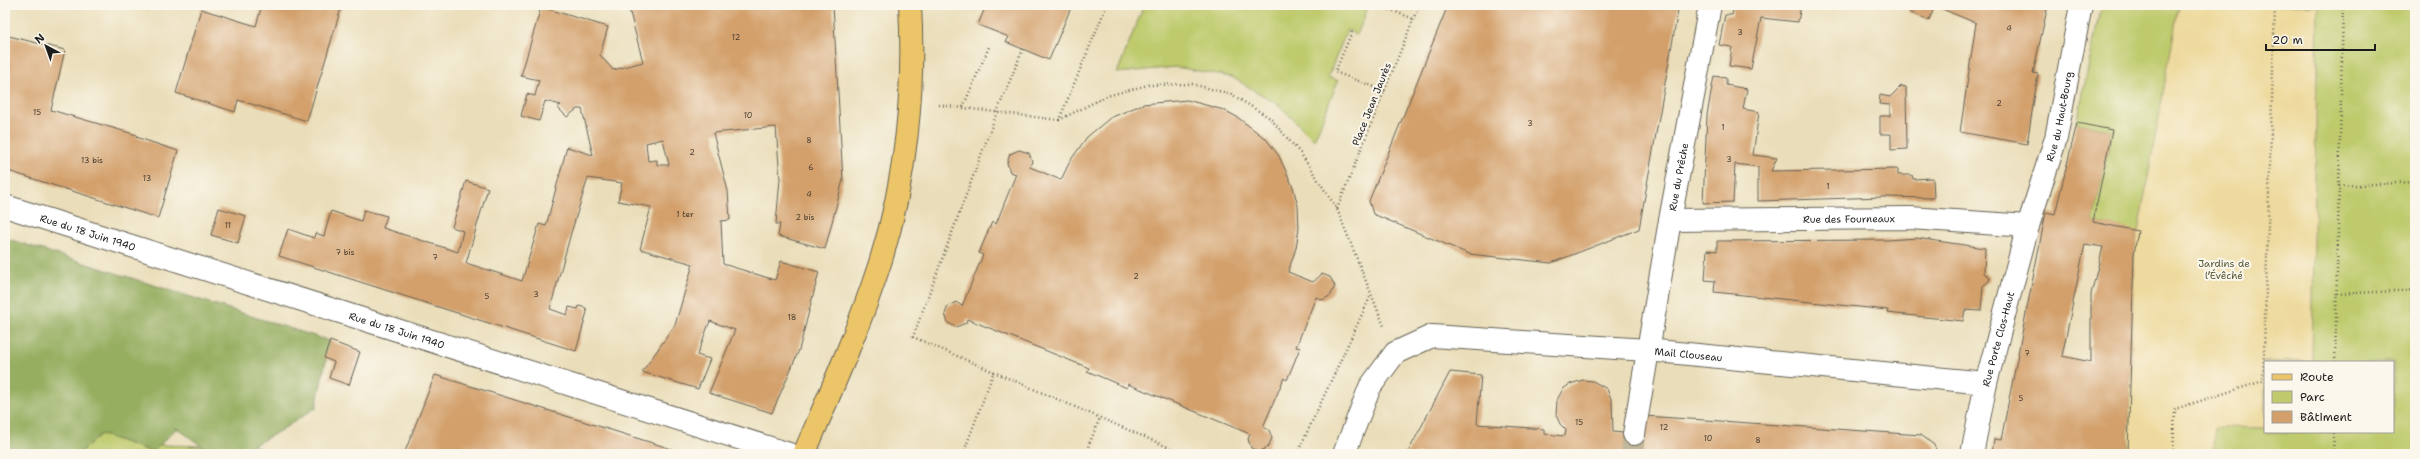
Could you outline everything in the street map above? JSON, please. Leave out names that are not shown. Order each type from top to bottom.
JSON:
[{"type":"main road","points":[[804,454],[860,319],[880,262],[894,203],[904,154],[911,58],[910,5]]},
{"type":"street","name":"Rue du Prêche","points":[[1634,434],[1670,220],[1710,5]]},
{"type":"street","name":"Rue du Haut-Bourg","points":[[2028,226],[2056,138],[2081,5]]},
{"type":"street","name":"Rue du 18 Juin 1940","points":[[5,206],[789,454]]},
{"type":"street","name":"Rue des Fourneaux","points":[[1670,220],[1910,218],[2028,226]]},
{"type":"street","name":"Rue Porte Clos-Haut","points":[[1972,454],[1986,383],[2028,226]]},
{"type":"street","name":"Mail Clouseau","points":[[1395,353],[1432,336],[1647,350],[1986,383]]},
{"type":"street","points":[[1344,454],[1370,387],[1395,353]]},
{"type":"path","points":[[1059,120],[1107,5]]},
{"type":"path","points":[[1378,5],[1414,20]]},
{"type":"path","name":"Place Jean Jaurès","points":[[1337,209],[1419,5]]},
{"type":"path","points":[[2173,454],[2175,409],[2262,381],[2275,5]]},
{"type":"path","points":[[2335,361],[2343,5]]},
{"type":"path","points":[[1352,32],[1335,72],[1385,91]]},
{"type":"path","points":[[963,107],[989,46]]},
{"type":"path","points":[[1023,49],[997,112],[913,337],[994,370],[1184,454]]},
{"type":"path","points":[[936,104],[1059,120],[1107,96],[1148,85],[1192,84],[1231,94],[1270,118],[1301,154],[1337,209],[1395,353]]},
{"type":"path","points":[[2339,186],[2415,182]]},
{"type":"path","points":[[2337,294],[2415,290]]},
{"type":"path","points":[[1297,454],[1371,294]]},
{"type":"path","points":[[963,454],[994,370]]},
{"type":"path","points":[[1085,454],[1100,418]]},
{"type":"path","points":[[2333,454],[2334,433]]},
{"type":"green space","points":[[1144,5],[1355,5],[1367,10],[1357,35],[1347,30],[1328,77],[1338,81],[1314,140],[1279,105],[1232,77],[1176,67],[1117,73]]},
{"type":"green space","points":[[2101,5],[2164,5],[2178,8],[2179,5],[2415,5],[2415,454],[2128,454],[2134,254],[2138,232],[2093,222],[2112,130],[2077,123]]},
{"type":"green space","points":[[5,238],[330,341],[316,407],[296,421],[254,445],[228,454],[214,453],[177,428],[153,452],[101,434],[78,454],[5,454]]},
{"type":"green space","points":[[101,434],[152,452],[160,445],[204,446],[217,454],[78,454]]},
{"type":"green space","points":[[251,444],[269,454],[229,454]]},
{"type":"sand","name":"Jardins de l’Évêché","points":[[2179,5],[2318,5],[2312,361],[2264,361],[2264,428],[2215,427],[2214,454],[2128,454],[2134,254]]},
{"type":"building","points":[[130,5],[149,5],[147,10]]},
{"type":"building","points":[[262,5],[342,5],[307,121],[238,100],[235,112],[176,93],[201,9],[256,26]]},
{"type":"building","points":[[628,5],[833,5],[843,180],[825,249],[778,236],[780,224],[776,224],[780,179],[776,127],[713,133],[728,191],[730,220],[721,221],[723,264],[775,280],[781,261],[819,272],[799,350],[772,413],[709,393],[735,330],[710,321],[697,355],[710,359],[698,389],[642,372],[675,325],[693,264],[640,249],[651,207],[618,201],[622,183],[588,178],[550,309],[567,315],[569,307],[578,309],[579,306],[586,308],[587,312],[576,351],[279,256],[288,229],[314,238],[315,233],[324,236],[331,211],[361,221],[364,210],[387,216],[383,228],[458,252],[463,231],[452,227],[466,181],[488,188],[466,263],[522,281],[539,224],[546,226],[567,147],[593,155],[582,109],[577,109],[567,117],[557,107],[561,105],[545,101],[539,121],[521,116],[527,94],[535,96],[539,80],[521,76],[541,7],[608,27],[600,55],[613,70],[643,62]],"holes":[[[663,139],[669,165],[657,165],[657,160],[648,161],[646,143]]]},
{"type":"building","points":[[986,5],[1072,5],[1049,60],[1006,42],[1009,37],[978,25]]},
{"type":"building","points":[[1448,5],[1679,5],[1639,229],[1551,263],[1469,254],[1373,214],[1369,201]]},
{"type":"building","points":[[1734,5],[1801,5],[1798,22],[1761,18],[1751,69],[1729,66],[1732,47],[1719,45],[1725,15],[1732,15]]},
{"type":"building","points":[[1911,5],[2048,5],[2033,73],[2038,74],[2027,144],[1960,132],[1976,23],[1935,6],[1929,20],[1909,12]]},
{"type":"building","points":[[2166,5],[2179,5],[2179,8]]},
{"type":"building","points":[[5,35],[65,50],[51,110],[137,135],[136,137],[178,151],[158,218],[5,170]]},
{"type":"building","points":[[1714,76],[1726,78],[1726,85],[1747,89],[1743,109],[1759,112],[1753,155],[1777,158],[1771,171],[1898,169],[1898,175],[1912,175],[1913,179],[1933,178],[1934,198],[1884,197],[1758,201],[1758,167],[1735,164],[1733,202],[1703,203],[1707,115]]},
{"type":"building","points":[[1901,86],[1906,87],[1907,149],[1891,150],[1891,134],[1880,134],[1880,116],[1890,116],[1890,105],[1879,104],[1880,95],[1890,97]]},
{"type":"building","points":[[1187,100],[1224,110],[1237,117],[1266,139],[1279,156],[1293,187],[1298,206],[1299,228],[1296,248],[1288,272],[1313,282],[1322,274],[1330,277],[1335,286],[1331,295],[1323,300],[1316,297],[1296,347],[1300,348],[1287,380],[1284,378],[1263,427],[1269,430],[1272,438],[1268,447],[1259,452],[1251,448],[1248,439],[1250,434],[1128,384],[1127,388],[1087,371],[1089,368],[967,319],[966,323],[956,327],[948,323],[945,314],[948,306],[956,302],[962,306],[983,255],[979,253],[992,222],[996,224],[1016,174],[1010,172],[1007,163],[1010,154],[1019,150],[1029,153],[1032,161],[1030,167],[1061,180],[1070,161],[1087,137],[1110,118],[1143,104]]},
{"type":"building","points":[[2077,123],[2112,130],[2093,222],[2138,231],[2134,254],[2128,454],[1992,454],[1994,439],[2001,440],[2046,212],[2055,214]],"holes":[[[2085,244],[2103,247],[2091,294],[2091,362],[2062,356]]]},
{"type":"building","points":[[219,208],[246,216],[238,243],[211,235]]},
{"type":"building","points":[[1916,238],[1985,248],[1984,273],[1990,277],[1989,281],[1983,286],[1981,311],[1965,310],[1963,321],[1887,313],[1888,310],[1714,292],[1715,281],[1705,280],[1707,250],[1717,251],[1717,241],[1888,240]]},
{"type":"building","points":[[330,341],[360,352],[349,385],[329,378],[334,362],[324,358]]},
{"type":"building","points":[[1450,372],[1481,375],[1477,424],[1544,429],[1544,434],[1565,436],[1566,430],[1560,424],[1556,415],[1557,400],[1563,389],[1570,384],[1583,380],[1593,381],[1607,389],[1612,401],[1613,432],[1644,435],[1644,416],[1735,422],[1921,435],[1934,445],[1938,454],[1407,454]]},
{"type":"building","points":[[435,375],[678,451],[677,454],[404,454]]},
{"type":"tunnel","points":[[1632,454],[1634,434]]}]
